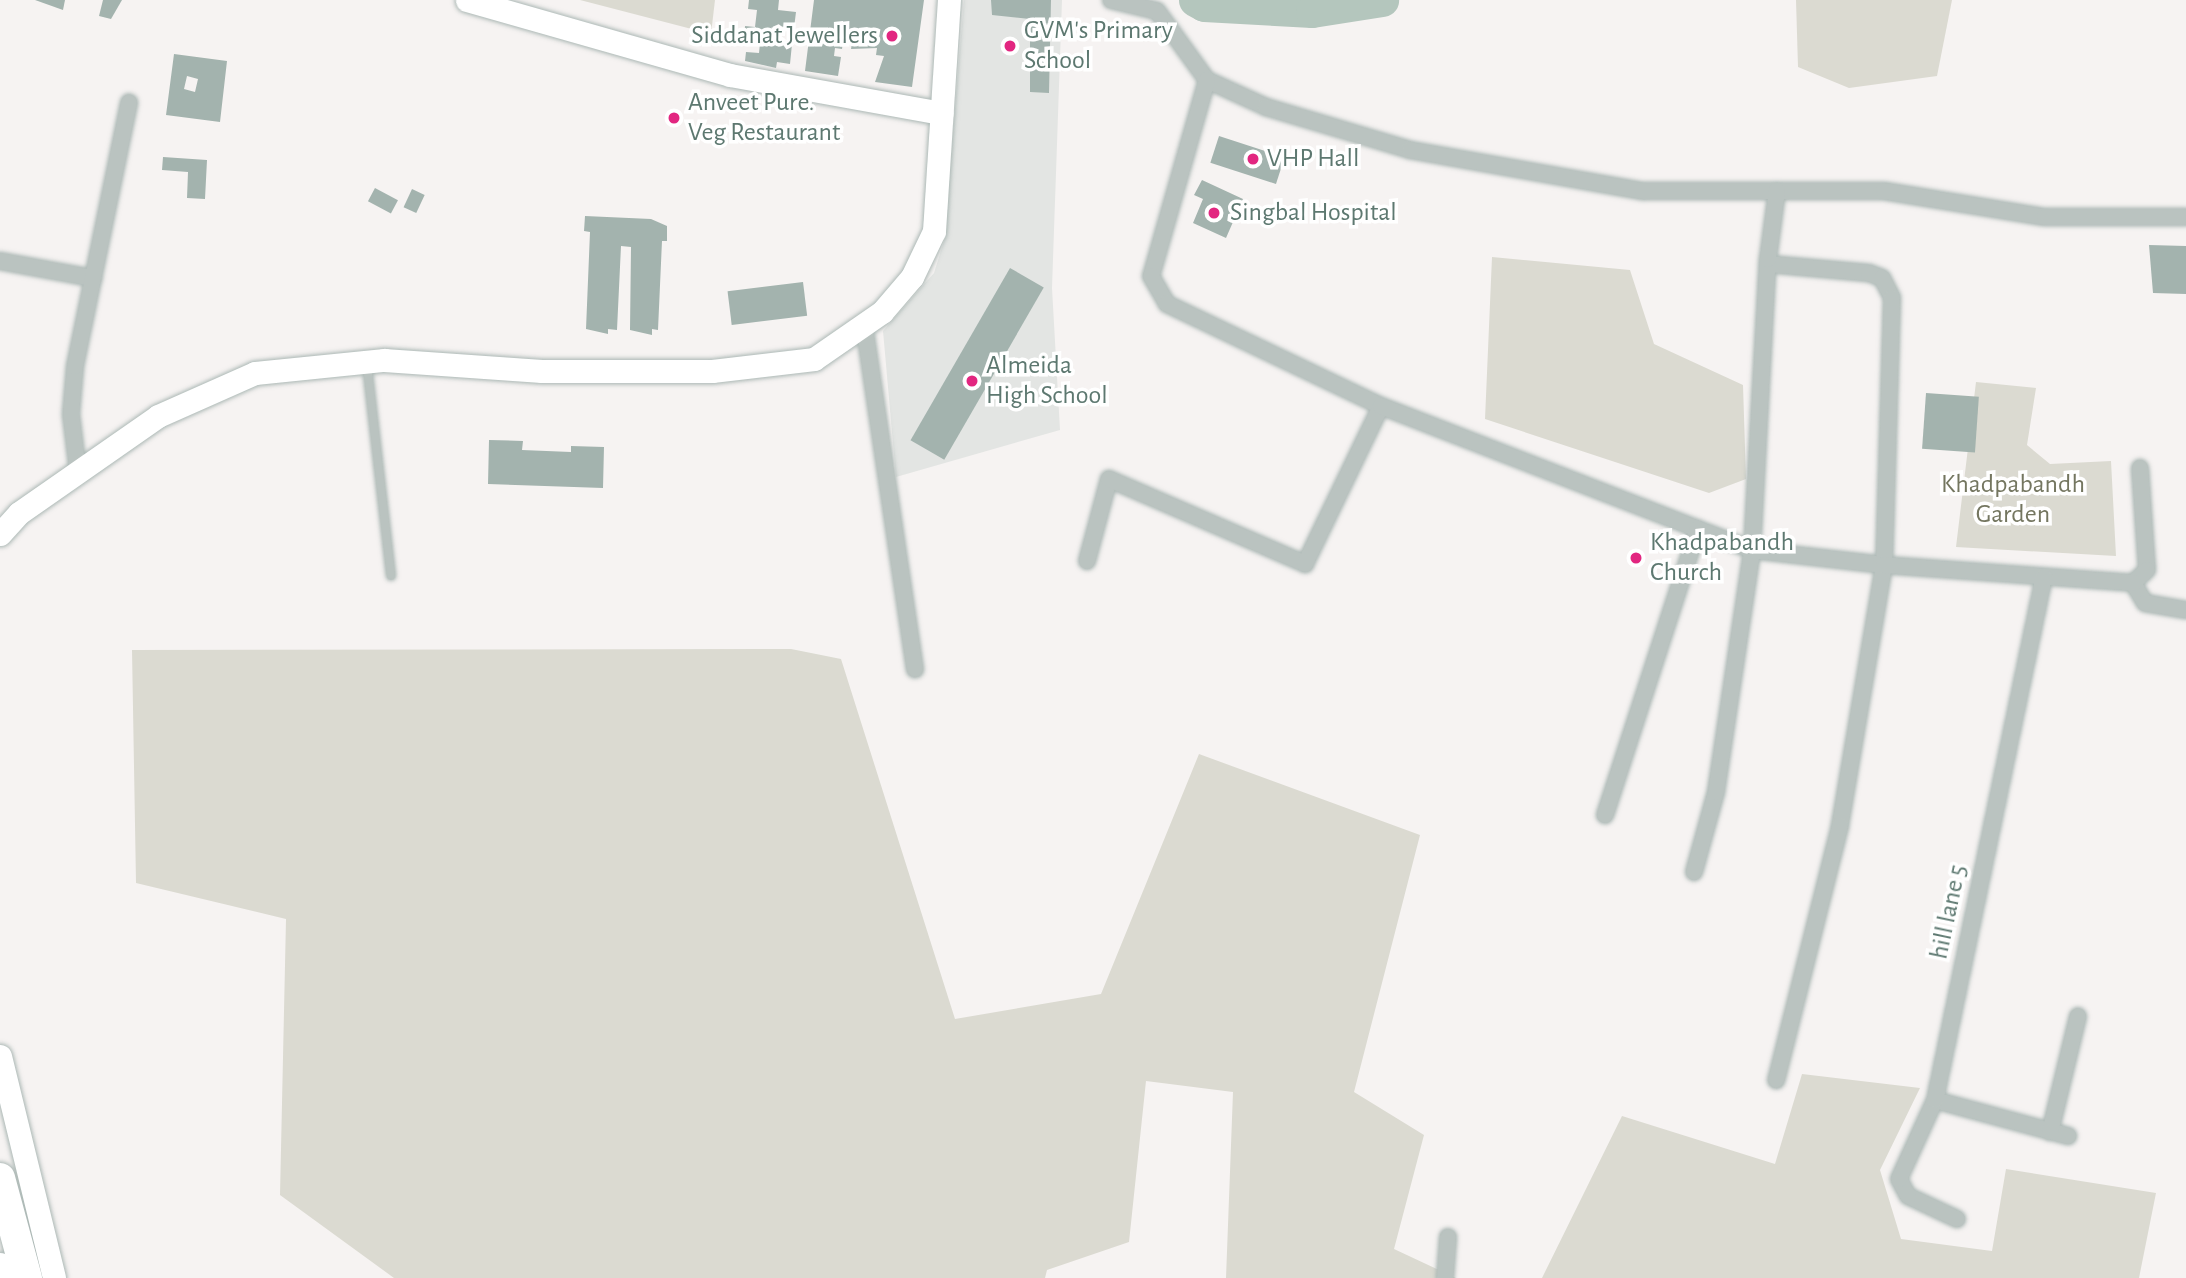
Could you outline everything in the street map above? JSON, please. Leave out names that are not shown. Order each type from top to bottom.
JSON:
[{"type":"highway","points":[[0,1178],[27,1278]]},
{"type":"highway","points":[[0,1268],[4,1278]]},
{"type":"main road","points":[[467,0],[730,75],[942,113]]},
{"type":"main road","points":[[0,534],[19,513],[158,416],[255,373],[367,362],[542,371],[712,371],[814,359],[882,312],[912,277],[934,231],[949,0]]},
{"type":"main road","points":[[0,1056],[54,1278]]},
{"type":"street","points":[[1111,0],[1157,11],[1207,80],[1266,107],[1410,150],[1643,191],[1884,191],[2045,217],[2186,217]]},
{"type":"street","points":[[1207,80],[1151,276],[1167,304],[1381,406],[1752,550],[1884,565],[2133,583],[2147,570],[2140,468]]},
{"type":"street","points":[[78,472],[72,402],[93,278],[129,102]]},
{"type":"street","points":[[1694,872],[1716,792],[1752,550],[1768,264],[1777,191]]},
{"type":"street","points":[[0,261],[93,278]]},
{"type":"street","points":[[1768,264],[1869,273],[1889,286],[1892,310],[1884,565],[1840,826],[1776,1080]]},
{"type":"street","points":[[864,324],[915,670]]},
{"type":"street","points":[[1087,561],[1109,479],[1306,564],[1381,406]]},
{"type":"street","points":[[1605,816],[1699,529]]},
{"type":"street","name":"hill lane 5","points":[[1957,1219],[1908,1196],[1899,1179],[1935,1100],[2043,577]]},
{"type":"street","points":[[2133,583],[2145,603],[2186,610]]},
{"type":"street","points":[[2050,1132],[2078,1016]]},
{"type":"street","points":[[1935,1100],[2068,1136]]},
{"type":"street","points":[[1445,1278],[1448,1237]]},
{"type":"lane","points":[[367,362],[391,576]]},
{"type":"shaded area","points":[[964,0],[1062,0],[1052,288],[1060,430],[896,477],[883,331],[934,273],[944,241]]},
{"type":"green space","points":[[580,0],[715,0],[711,34]]},
{"type":"green space","points":[[1796,0],[1952,0],[1937,76],[1849,88],[1798,67]]},
{"type":"green space","points":[[1492,257],[1630,270],[1654,344],[1743,385],[1746,479],[1709,493],[1485,419]]},
{"type":"green space","name":"Khadpabandh Garden","points":[[1976,382],[2036,388],[2027,445],[2050,464],[2111,461],[2116,556],[1956,547]]},
{"type":"green space","points":[[791,649],[841,659],[955,1019],[1101,994],[1199,754],[1420,835],[1354,1092],[1424,1135],[1394,1249],[1456,1278],[1226,1278],[1233,1092],[1146,1081],[1129,1242],[1047,1270],[1045,1278],[394,1278],[280,1195],[286,919],[136,883],[132,650]]},
{"type":"green space","points":[[1802,1074],[1920,1088],[1880,1170],[1901,1239],[1992,1251],[2006,1169],[2156,1193],[2139,1278],[1542,1278],[1622,1116],[1775,1164]]},
{"type":"building","points":[[35,0],[65,0],[63,10]]},
{"type":"building","points":[[103,0],[122,0],[111,19],[99,16]]},
{"type":"building","points":[[749,0],[779,0],[778,10],[796,12],[794,28],[777,26],[775,42],[792,44],[790,64],[777,62],[776,68],[745,61],[746,52],[759,53],[760,43],[744,41],[745,26],[755,27],[757,10],[748,9]]},
{"type":"building","points":[[814,0],[924,0],[912,87],[875,82],[884,56],[876,55],[877,48],[851,49],[852,43],[843,42],[842,49],[835,48],[834,56],[841,57],[838,76],[805,71]]},
{"type":"building","points":[[991,0],[1051,0],[1049,93],[1030,92],[1030,19],[992,15]]},
{"type":"building","points":[[174,54],[227,61],[220,122],[166,115]],"holes":[[[187,76],[198,79],[195,92],[184,89]]]},
{"type":"building","points":[[1219,136],[1285,157],[1276,184],[1210,163]]},
{"type":"building","points":[[163,157],[207,160],[205,199],[187,198],[188,172],[162,170]]},
{"type":"building","points":[[1202,180],[1243,199],[1226,238],[1193,223],[1203,199],[1194,195]]},
{"type":"building","points":[[375,188],[398,200],[391,213],[368,201]]},
{"type":"building","points":[[412,189],[425,195],[416,213],[404,207]]},
{"type":"building","points":[[585,216],[651,219],[667,226],[667,241],[662,241],[658,330],[652,329],[652,335],[630,330],[631,247],[621,246],[617,330],[608,329],[608,334],[586,329],[590,232],[584,231]]},
{"type":"building","points":[[2149,245],[2186,246],[2186,294],[2153,293]]},
{"type":"building","points":[[1010,268],[1044,288],[944,460],[910,440]]},
{"type":"building","points":[[803,282],[807,316],[732,325],[728,291]]},
{"type":"building","points":[[1926,393],[1979,397],[1975,453],[1922,449]]},
{"type":"building","points":[[489,440],[523,441],[522,450],[571,452],[571,446],[604,447],[603,488],[488,484]]},
{"type":"waterway","points":[[1195,0],[1204,5],[1312,11],[1382,0]]},
{"type":"place","name":"Siddanat Jewellers","points":[[892,36]]},
{"type":"place","name":"GVM's Primary School","points":[[1010,46]]},
{"type":"place","name":"Anveet Pure. Veg Restaurant","points":[[674,118]]},
{"type":"place","name":"VHP Hall","points":[[1253,159]]},
{"type":"place","name":"Singbal Hospital","points":[[1214,213]]},
{"type":"place","name":"Almeida High School","points":[[972,381]]},
{"type":"place","name":"Khadpabandh Church","points":[[1636,558]]}]
